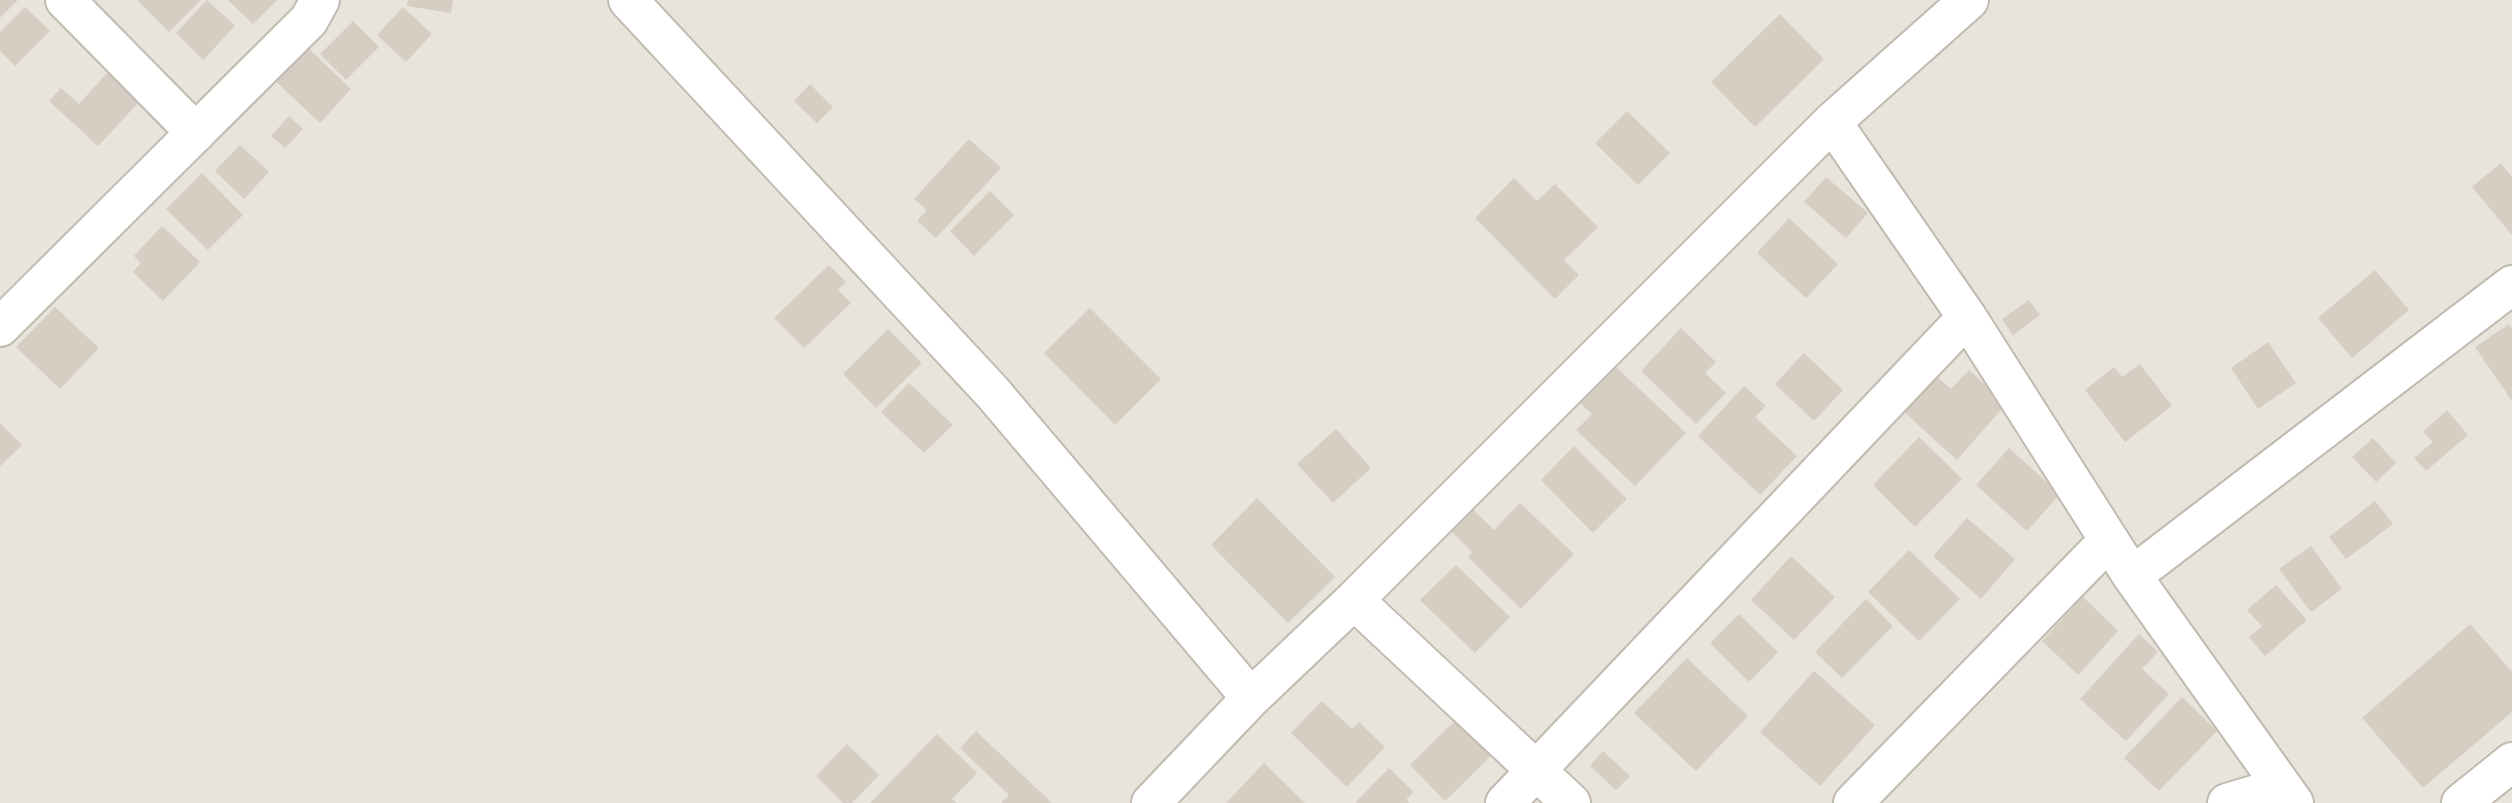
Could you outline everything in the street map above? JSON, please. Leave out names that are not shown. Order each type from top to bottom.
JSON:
[{"type":"street","points":[[65,0],[196,133]]},
{"type":"street","points":[[0,327],[309,20],[320,0]]},
{"type":"street","points":[[628,0],[993,393],[1251,698]]},
{"type":"street","points":[[1151,803],[1251,698],[1354,600],[1832,122],[1963,2]]},
{"type":"street","points":[[1832,122],[1967,317],[2108,541],[2287,795],[2227,803]]},
{"type":"street","points":[[2132,576],[2512,285]]},
{"type":"street","points":[[1504,803],[1967,317]]},
{"type":"street","points":[[1853,803],[2108,541]]},
{"type":"street","points":[[1354,600],[1571,803]]},
{"type":"street","points":[[2461,803],[2512,762]]},
{"type":"shaded area","points":[[0,0],[2512,0],[2512,803],[0,803]]},
{"type":"building","points":[[0,0],[18,0],[0,18]]},
{"type":"building","points":[[137,0],[201,0],[169,32]]},
{"type":"building","points":[[207,0],[235,26],[203,60],[176,33]]},
{"type":"building","points":[[228,0],[277,0],[253,24]]},
{"type":"building","points":[[408,0],[453,0],[451,13],[407,6]]},
{"type":"building","points":[[25,7],[50,31],[15,66],[0,51],[0,32]]},
{"type":"building","points":[[403,7],[432,34],[406,62],[377,35]]},
{"type":"building","points":[[1780,14],[1824,59],[1755,127],[1711,82]]},
{"type":"building","points":[[353,21],[379,47],[346,80],[320,54]]},
{"type":"building","points":[[304,44],[351,89],[320,123],[272,78]]},
{"type":"building","points":[[107,73],[139,102],[98,146],[49,101],[61,88],[79,104]]},
{"type":"building","points":[[810,84],[833,107],[817,123],[794,101]]},
{"type":"building","points":[[1627,111],[1670,153],[1638,185],[1595,143]]},
{"type":"building","points":[[289,116],[303,129],[285,148],[271,136]]},
{"type":"building","points":[[969,139],[1001,168],[936,238],[917,221],[927,210],[914,199]]},
{"type":"building","points":[[240,145],[269,172],[244,199],[215,171]]},
{"type":"building","points":[[2501,163],[2512,177],[2512,235],[2472,187]]},
{"type":"building","points":[[202,173],[243,215],[208,250],[166,209]]},
{"type":"building","points":[[1826,177],[1868,213],[1846,238],[1804,202]]},
{"type":"building","points":[[1514,178],[1537,201],[1555,184],[1598,227],[1564,260],[1579,275],[1555,299],[1475,218]]},
{"type":"building","points":[[990,191],[1014,215],[974,256],[950,231]]},
{"type":"building","points":[[1789,218],[1838,264],[1806,298],[1757,253]]},
{"type":"building","points":[[162,226],[200,262],[163,301],[133,272],[141,263],[134,256]]},
{"type":"building","points":[[829,265],[846,282],[838,290],[851,303],[804,348],[774,318]]},
{"type":"building","points":[[2375,270],[2409,310],[2352,358],[2318,318]]},
{"type":"building","points":[[2029,300],[2040,315],[2013,335],[2002,319]]},
{"type":"building","points":[[55,307],[99,348],[60,389],[16,347]]},
{"type":"building","points":[[1090,308],[1161,379],[1115,425],[1044,353]]},
{"type":"building","points":[[2509,324],[2512,329],[2512,401],[2475,347]]},
{"type":"building","points":[[1681,328],[1716,362],[1705,373],[1726,393],[1696,424],[1641,371]]},
{"type":"building","points":[[888,329],[922,363],[876,408],[843,374]]},
{"type":"building","points":[[2268,342],[2296,383],[2258,409],[2231,368]]},
{"type":"building","points":[[1804,353],[1843,390],[1814,421],[1775,384]]},
{"type":"building","points":[[2140,364],[2172,406],[2125,442],[2085,390],[2114,367],[2122,377]]},
{"type":"building","points":[[1615,366],[1686,433],[1635,486],[1576,430],[1592,414],[1579,402]]},
{"type":"building","points":[[1969,370],[2006,404],[1957,460],[1903,411],[1935,375],[1951,389]]},
{"type":"building","points":[[909,383],[953,425],[924,453],[881,412]]},
{"type":"building","points":[[1744,386],[1766,406],[1755,417],[1797,456],[1760,495],[1698,436]]},
{"type":"building","points":[[2447,410],[2468,435],[2426,471],[2414,458],[2433,442],[2423,432]]},
{"type":"building","points":[[0,423],[22,445],[0,466]]},
{"type":"building","points":[[1336,429],[1371,468],[1333,503],[1297,464]]},
{"type":"building","points":[[1919,437],[1962,479],[1915,527],[1873,485]]},
{"type":"building","points":[[2373,438],[2396,463],[2376,482],[2352,457]]},
{"type":"building","points":[[1574,446],[1627,499],[1593,533],[1541,480]]},
{"type":"building","points":[[2009,448],[2060,494],[2027,531],[1976,485]]},
{"type":"building","points":[[1257,498],[1335,577],[1288,623],[1211,545]]},
{"type":"building","points":[[2375,501],[2393,524],[2346,559],[2329,537]]},
{"type":"building","points":[[1520,503],[1574,554],[1521,609],[1468,557],[1472,552],[1447,527],[1468,505],[1494,530]]},
{"type":"building","points":[[1967,518],[2015,559],[1981,599],[1933,556]]},
{"type":"building","points":[[2311,546],[2342,589],[2311,612],[2279,569]]},
{"type":"building","points":[[1909,550],[1960,599],[1919,641],[1868,592]]},
{"type":"building","points":[[1791,556],[1835,597],[1794,640],[1751,600]]},
{"type":"building","points":[[1456,565],[1510,617],[1475,653],[1420,600]]},
{"type":"building","points":[[2276,585],[2307,620],[2265,656],[2249,637],[2262,626],[2247,610]]},
{"type":"building","points":[[2083,597],[2118,631],[2078,675],[2042,641]]},
{"type":"building","points":[[1866,599],[1893,626],[1842,678],[1815,652]]},
{"type":"building","points":[[1739,614],[1778,652],[1749,682],[1710,643]]},
{"type":"building","points":[[2470,624],[2512,672],[2512,712],[2423,788],[2362,718]]},
{"type":"building","points":[[2139,634],[2158,652],[2142,669],[2169,694],[2126,741],[2080,699]]},
{"type":"building","points":[[1687,658],[1748,716],[1696,771],[1634,713]]},
{"type":"building","points":[[1814,671],[1875,725],[1820,786],[1760,732]]},
{"type":"building","points":[[2182,697],[2217,731],[2159,791],[2124,758]]},
{"type":"building","points":[[1322,701],[1352,729],[1359,722],[1385,747],[1347,787],[1291,733]]},
{"type":"building","points":[[1464,712],[1499,748],[1445,801],[1410,765]]},
{"type":"building","points":[[976,731],[1052,803],[1001,803],[1009,795],[960,748]]},
{"type":"building","points":[[937,734],[977,773],[952,799],[957,803],[870,803]]},
{"type":"building","points":[[847,744],[879,775],[852,803],[843,803],[816,776]]},
{"type":"building","points":[[1603,751],[1630,776],[1616,790],[1590,766]]},
{"type":"building","points":[[1264,763],[1305,803],[1226,803]]},
{"type":"building","points":[[1389,768],[1414,792],[1406,800],[1410,803],[1355,803]]}]
